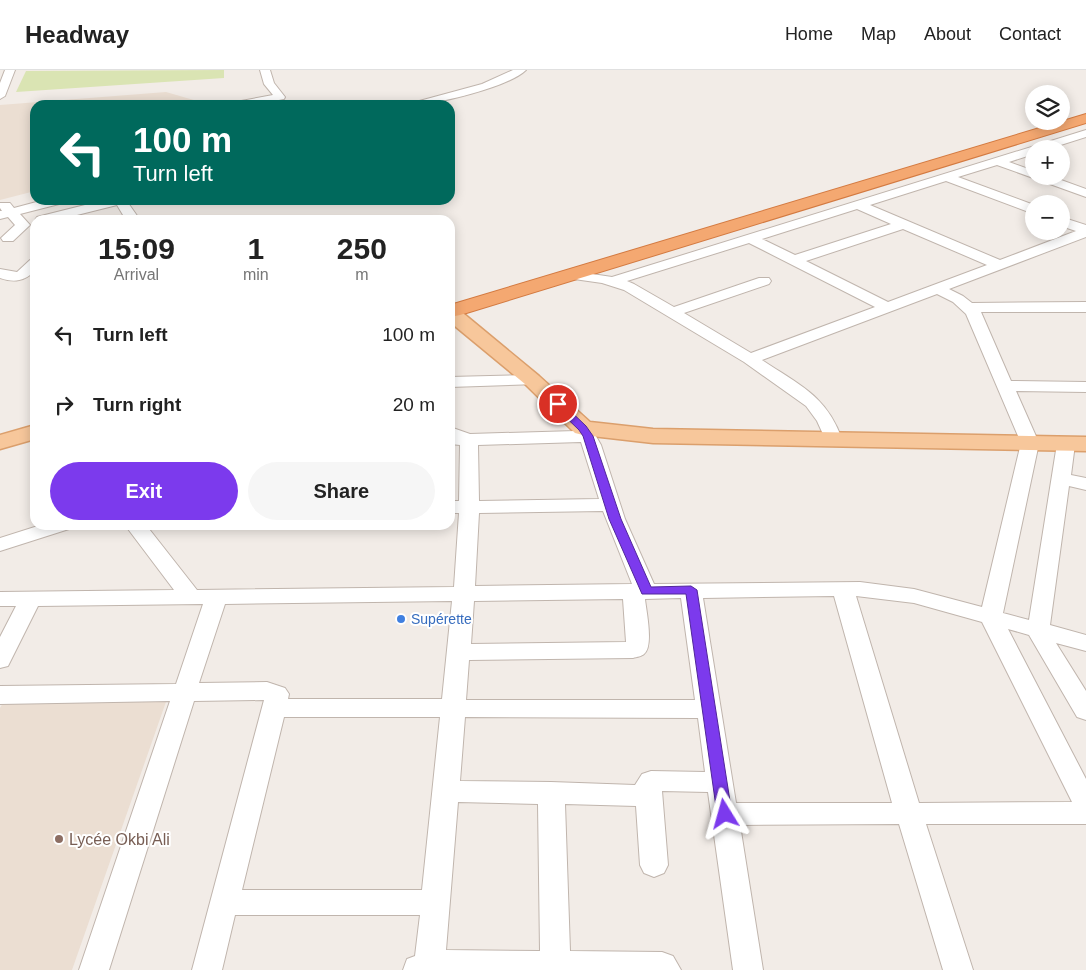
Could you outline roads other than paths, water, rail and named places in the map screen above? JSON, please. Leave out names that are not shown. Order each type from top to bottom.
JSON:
[{"type":"highway","points":[[1070,112],[1086,108]]},
{"type":"highway","points":[[455,310],[1086,118]]},
{"type":"highway","points":[[455,310],[1025,126]]},
{"type":"main road","points":[[455,313],[532,380],[585,432],[653,436],[1076,444]]},
{"type":"main road","points":[[0,442],[30,433]]},
{"type":"street","points":[[0,96],[10,70]]},
{"type":"street","points":[[264,100],[280,97],[269,84],[265,70]]},
{"type":"street","points":[[434,100],[486,86],[521,70]]},
{"type":"street","points":[[1065,140],[1086,133]]},
{"type":"street","points":[[1068,139],[1086,145]]},
{"type":"street","points":[[613,281],[1025,152]]},
{"type":"street","points":[[996,161],[1025,172]]},
{"type":"street","points":[[946,177],[1025,207]]},
{"type":"street","points":[[1070,183],[1086,177]]},
{"type":"street","points":[[1064,185],[1086,193]]},
{"type":"street","points":[[4,210],[30,200]]},
{"type":"street","points":[[856,204],[1000,265]]},
{"type":"street","points":[[4,210],[32,205]]},
{"type":"street","points":[[61,215],[100,205]]},
{"type":"street","points":[[81,215],[88,208]]},
{"type":"street","points":[[4,210],[29,223]]},
{"type":"street","points":[[4,234],[29,223]]},
{"type":"street","points":[[794,260],[903,224]]},
{"type":"street","points":[[1070,225],[1086,231]]},
{"type":"street","points":[[750,359],[1086,231]]},
{"type":"street","points":[[750,238],[887,307]]},
{"type":"street","points":[[0,273],[21,276],[30,268]]},
{"type":"street","points":[[572,275],[613,281],[629,288],[674,312],[750,359],[812,402],[826,420],[833,439]]},
{"type":"street","points":[[674,312],[764,281]]},
{"type":"street","points":[[937,288],[952,295],[969,308],[976,317],[1030,443],[991,618],[1086,804]]},
{"type":"street","points":[[969,308],[1086,307]]},
{"type":"street","points":[[455,382],[532,380]]},
{"type":"street","points":[[1005,386],[1086,388]]},
{"type":"street","points":[[459,652],[633,650],[637,648],[640,591],[585,432],[456,437],[464,594],[435,902],[425,968],[664,968]]},
{"type":"street","points":[[1076,444],[1061,479],[1038,631],[1086,711]]},
{"type":"street","points":[[1061,479],[1086,484]]},
{"type":"street","points":[[460,507],[611,505]]},
{"type":"street","points":[[0,545],[46,530]]},
{"type":"street","points":[[140,530],[204,597]]},
{"type":"street","points":[[843,589],[909,814],[958,970]]},
{"type":"street","points":[[0,599],[691,590],[873,590],[914,596],[1086,643]]},
{"type":"street","points":[[691,590],[748,970]]},
{"type":"street","points":[[94,970],[186,692],[204,597]]},
{"type":"street","points":[[0,660],[30,599]]},
{"type":"street","points":[[0,695],[272,691],[277,696],[208,970]]},
{"type":"street","points":[[274,708],[709,709]]},
{"type":"street","points":[[654,865],[648,784],[651,781],[720,782]]},
{"type":"street","points":[[446,791],[552,792],[649,796]]},
{"type":"street","points":[[552,792],[554,968]]},
{"type":"street","points":[[725,814],[1086,813]]},
{"type":"street","points":[[224,903],[435,902]]},
{"type":"place","name":"Supérette","points":[[401,619]]},
{"type":"place","name":"Lycée Okbi Ali","points":[[59,839]]}]
